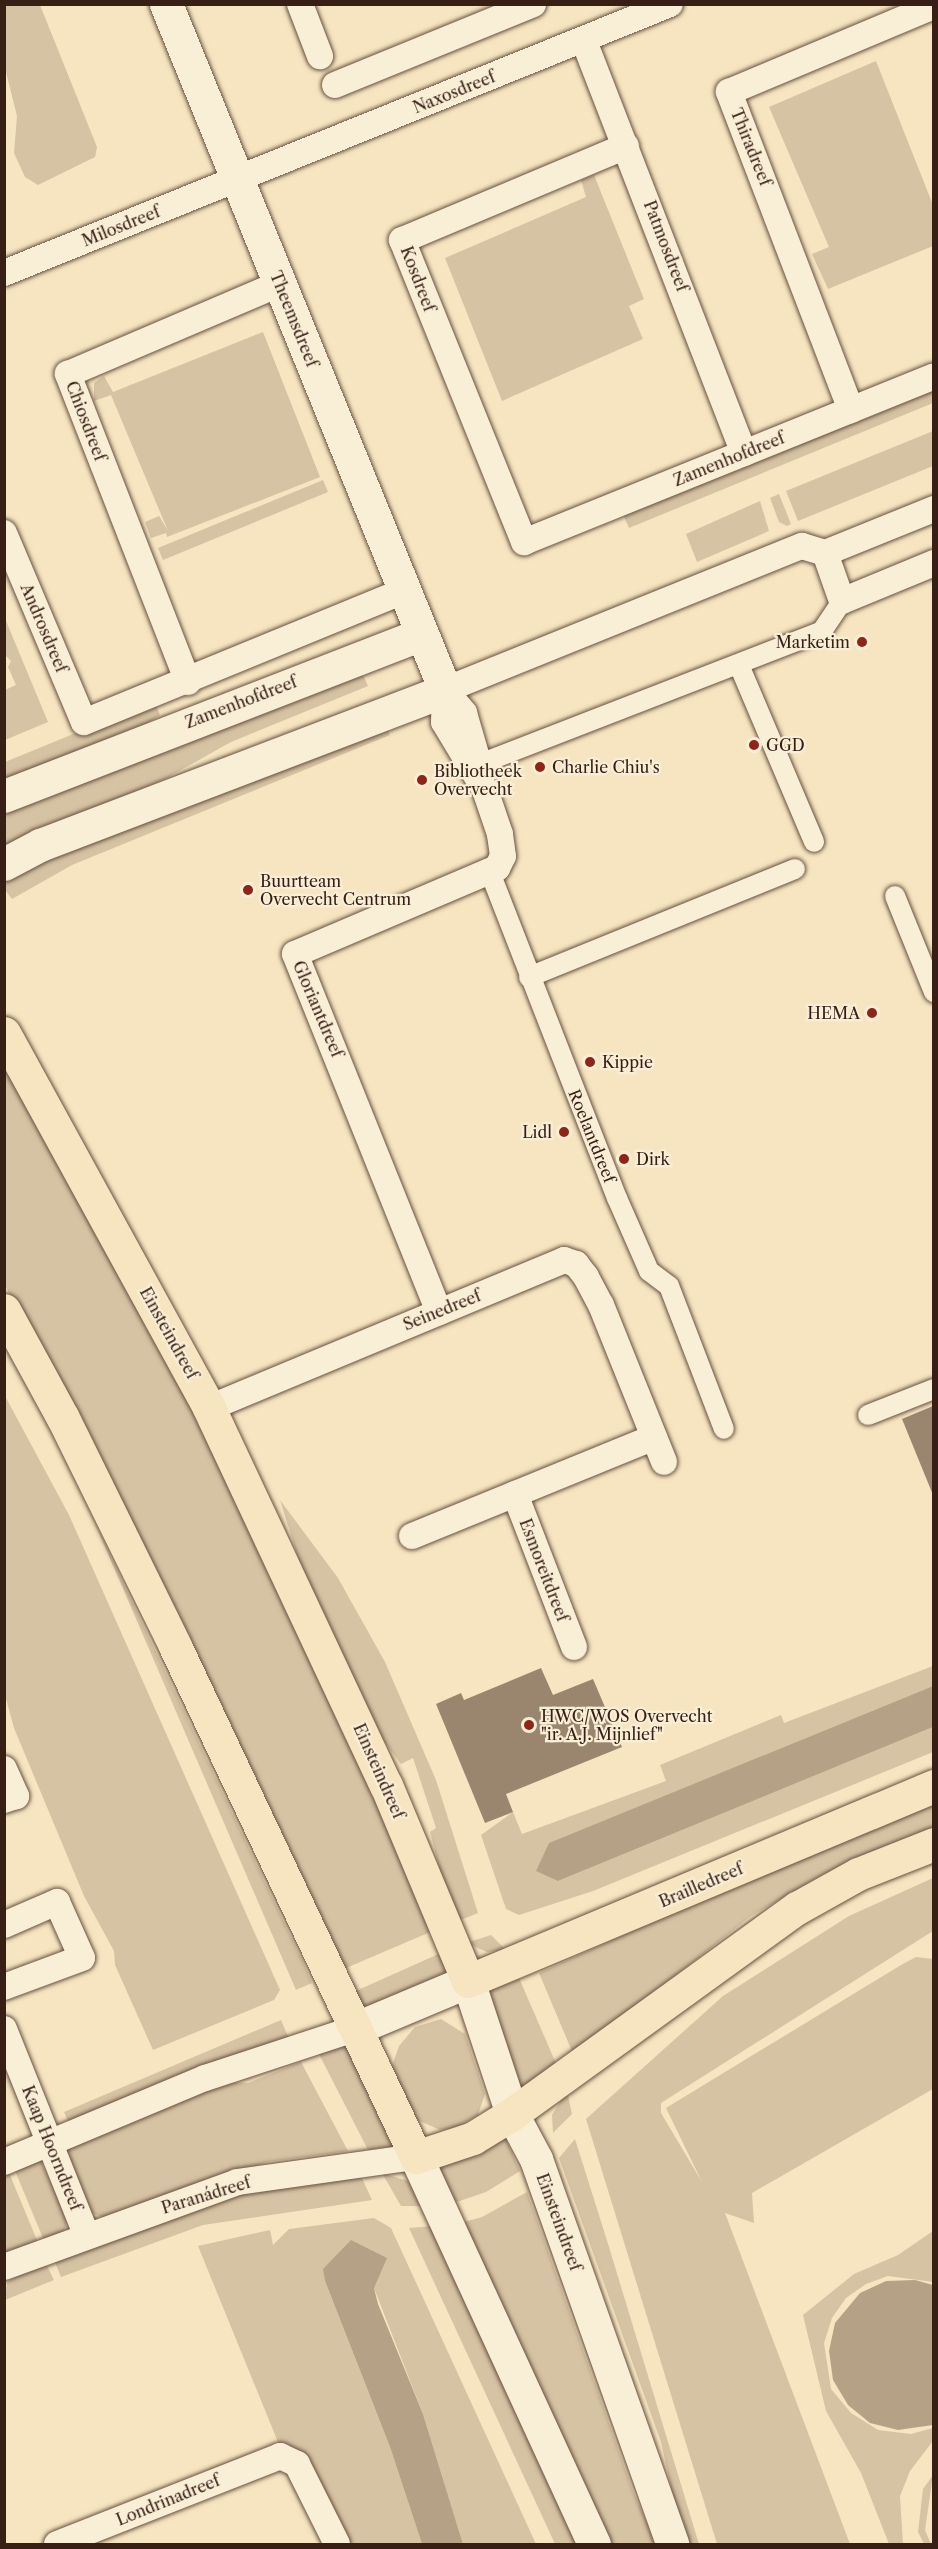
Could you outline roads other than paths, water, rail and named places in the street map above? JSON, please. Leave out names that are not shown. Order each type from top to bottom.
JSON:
[{"type":"main road","name":"Einsteindreef","points":[[4,1033],[209,1408],[381,1774],[468,1982]]},
{"type":"main road","points":[[4,1310],[63,1418],[170,1636],[416,2157],[473,2138],[512,2114],[797,1908],[858,1874],[933,1844]]},
{"type":"main road","name":"Brailledreef","points":[[468,1982],[933,1786]]},
{"type":"street","name":"Theemsdreef","points":[[166,4],[421,634]]},
{"type":"street","points":[[300,4],[320,56]]},
{"type":"street","points":[[335,85],[533,4]]},
{"type":"street","name":"Naxosdreef","points":[[238,179],[584,41],[670,4]]},
{"type":"street","name":"Thiradreef","points":[[851,410],[729,92],[933,6]]},
{"type":"street","name":"Patmosdreef","points":[[584,41],[744,453]]},
{"type":"street","name":"Kosdreef","points":[[524,542],[402,240],[626,146]]},
{"type":"street","name":"Milosdreef","points":[[4,273],[238,179]]},
{"type":"street","name":"Chiosdreef","points":[[188,681],[68,374],[279,284]]},
{"type":"street","name":"Zamenhofdreef","points":[[524,542],[933,376]]},
{"type":"street","points":[[4,864],[40,845],[445,690],[786,551],[802,546],[825,553],[933,509]]},
{"type":"street","name":"Androsdreef","points":[[4,533],[11,572],[84,723],[188,681]]},
{"type":"street","points":[[825,553],[842,601]]},
{"type":"street","points":[[490,759],[739,665],[822,631],[842,601],[933,563]]},
{"type":"street","points":[[188,681],[403,591]]},
{"type":"street","points":[[421,634],[445,690],[471,731],[485,790],[503,847],[491,875]]},
{"type":"street","name":"Zamenhofdreef","points":[[4,796],[421,634]]},
{"type":"street","points":[[739,665],[814,842]]},
{"type":"street","points":[[529,977],[795,869]]},
{"type":"street","name":"Roelantdreef","points":[[491,875],[529,977],[649,1270],[669,1286],[724,1429]]},
{"type":"street","name":"Gloriantdreef","points":[[439,1312],[295,954],[491,875]]},
{"type":"street","points":[[895,896],[931,980]]},
{"type":"street","name":"Seinedreef","points":[[209,1408],[564,1260],[576,1264],[586,1276],[625,1361],[654,1437]]},
{"type":"street","points":[[868,1415],[933,1389]]},
{"type":"street","points":[[412,1536],[654,1437],[664,1462]]},
{"type":"street","name":"Esmoreitdreef","points":[[515,1494],[574,1647]]},
{"type":"street","points":[[4,1769],[16,1796],[4,1800]]},
{"type":"street","points":[[4,1925],[57,1902],[82,1958],[4,1988]]},
{"type":"street","points":[[4,2162],[205,2078],[354,2029],[468,1982]]},
{"type":"street","name":"Einsteindreef","points":[[468,1982],[512,2114],[536,2158],[672,2544]]},
{"type":"street","name":"Kaap Hoorndreef","points":[[6,2034],[86,2234]]},
{"type":"street","points":[[416,2157],[594,2544]]},
{"type":"street","name":"Paranádreef","points":[[4,2267],[86,2234],[237,2182],[416,2157]]},
{"type":"street","name":"Londrinadreef","points":[[57,2544],[280,2456],[297,2464],[336,2544]]},
{"type":"place","name":"Marketim","points":[[862,642]]},
{"type":"place","name":"GGD","points":[[754,745]]},
{"type":"place","name":"Charlie Chiu's","points":[[540,767]]},
{"type":"place","name":"Bibliotheek Overvecht","points":[[422,780]]},
{"type":"place","name":"Buurtteam Overvecht Centrum","points":[[248,890]]},
{"type":"place","name":"HEMA","points":[[872,1013]]},
{"type":"place","name":"Kippie","points":[[590,1062]]},
{"type":"place","name":"Lidl","points":[[564,1132]]},
{"type":"place","name":"Dirk","points":[[624,1159]]},
{"type":"place","name":"HWC/WOS Overvecht \"ir. A.J. Mijnlief\"","points":[[529,1725]]}]
